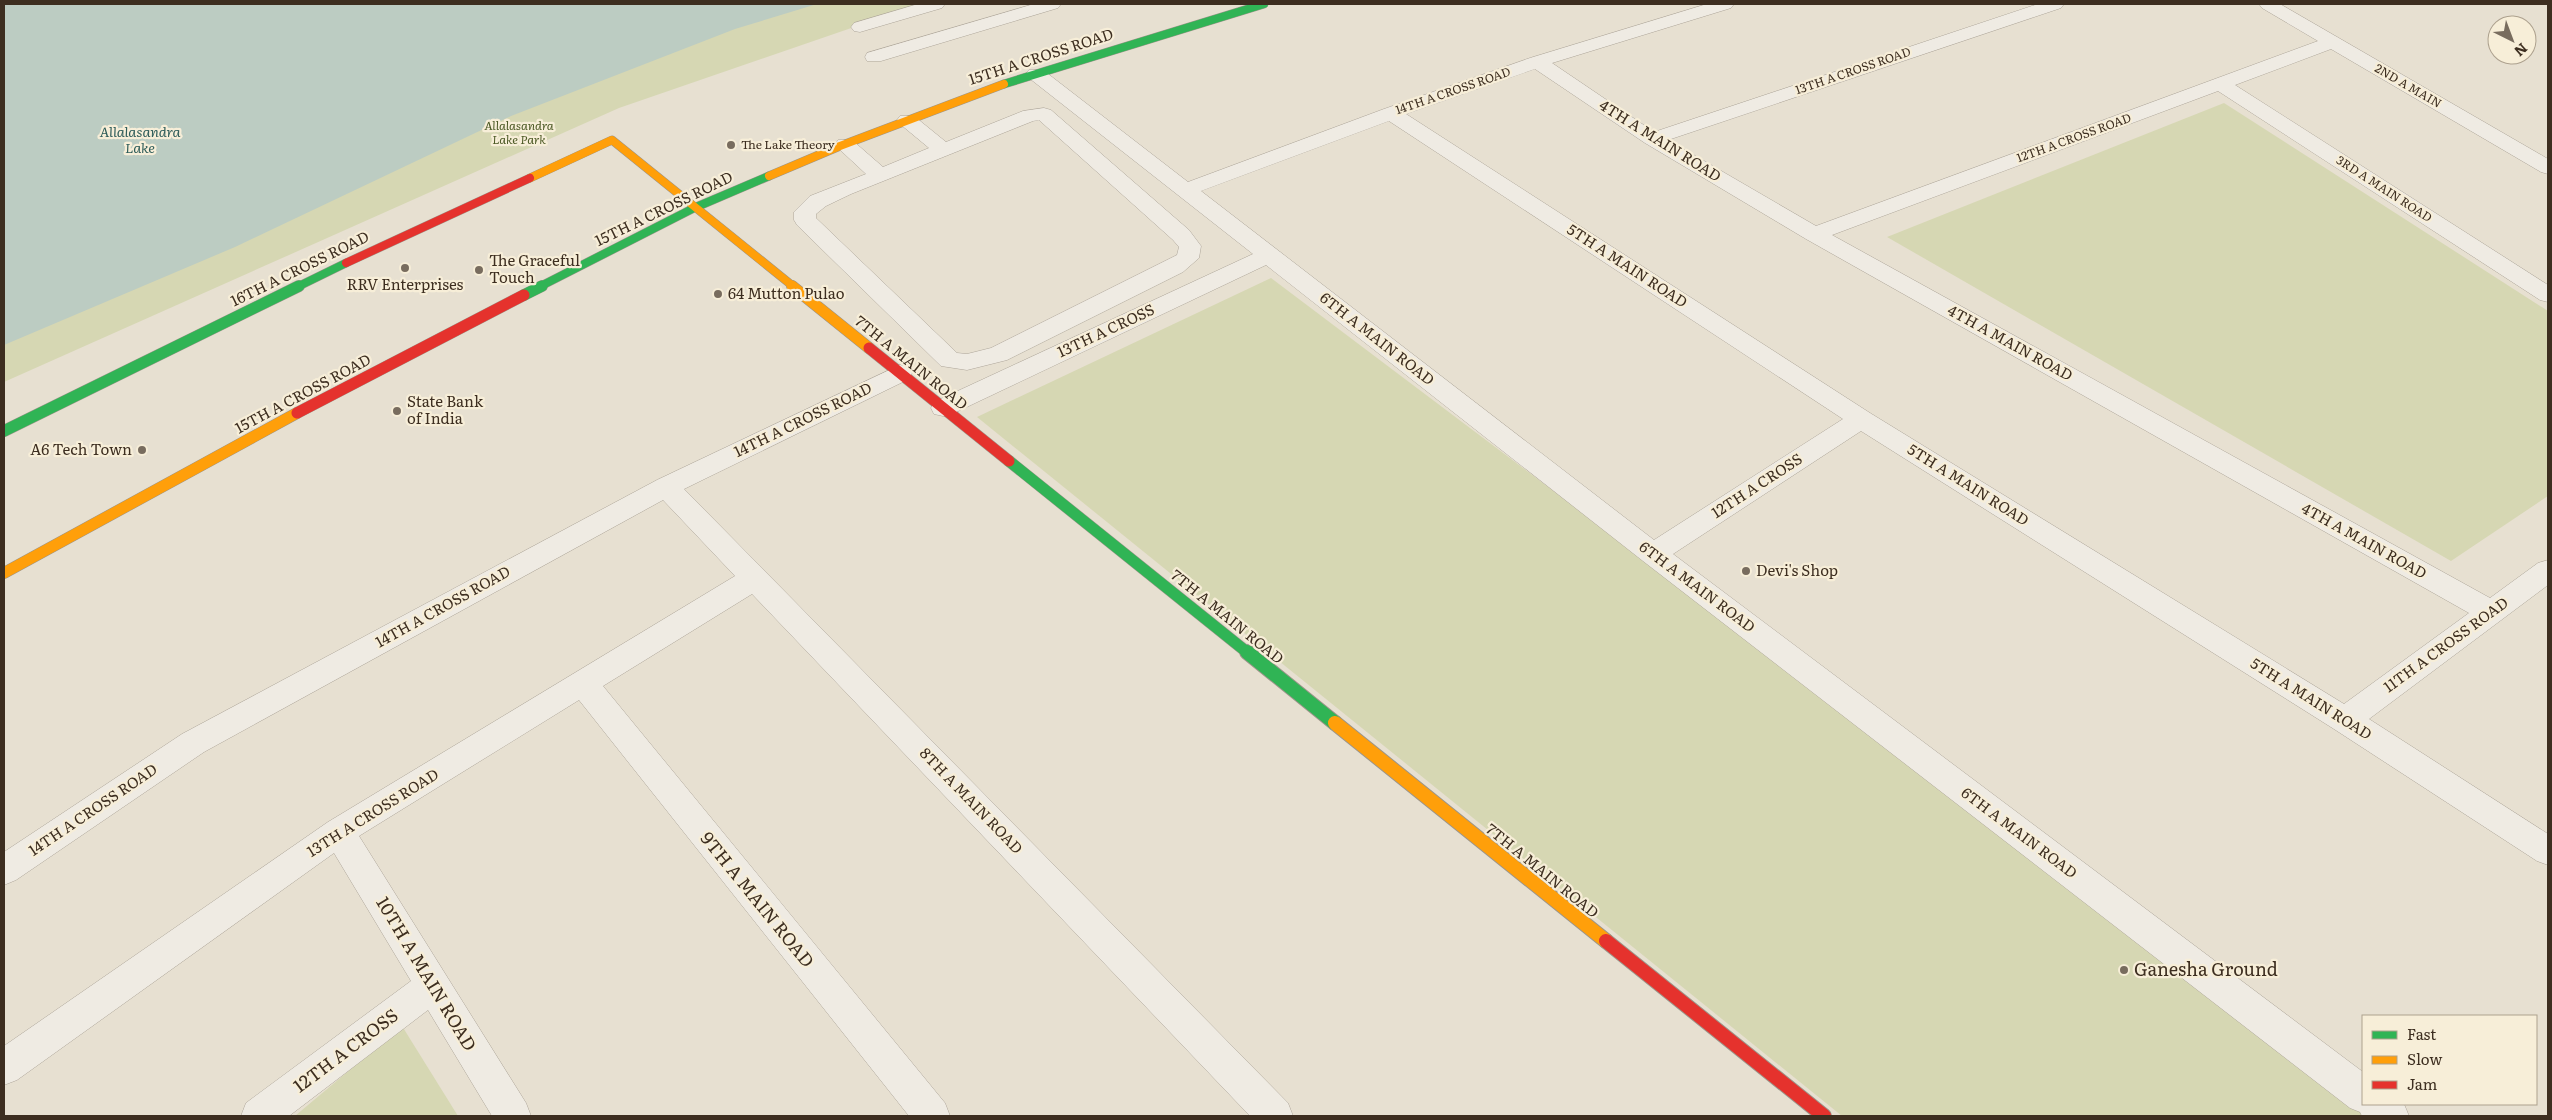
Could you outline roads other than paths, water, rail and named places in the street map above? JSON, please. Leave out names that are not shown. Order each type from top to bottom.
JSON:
[{"type":"street","points":[[860,27],[936,4]]},
{"type":"street","points":[[874,56],[1052,4]]},
{"type":"street","name":"15TH A CROSS ROAD","points":[[4,574],[342,389],[694,208],[844,144],[907,120],[1036,74],[1264,4]]},
{"type":"street","name":"14TH A CROSS ROAD","points":[[1185,190],[1391,113],[1537,62],[1725,4]]},
{"type":"street","name":"13TH A CROSS ROAD","points":[[1652,139],[2055,4]]},
{"type":"street","name":"2ND A MAIN","points":[[2268,4],[2548,168]]},
{"type":"street","name":"12TH A CROSS ROAD","points":[[1814,234],[2333,42]]},
{"type":"street","name":"4TH A MAIN ROAD","points":[[1537,62],[1652,139],[1814,234],[2491,612]]},
{"type":"street","name":"6TH A MAIN ROAD","points":[[1036,74],[1653,554],[2362,1094]]},
{"type":"street","name":"3RD A MAIN ROAD","points":[[2220,84],[2548,295]]},
{"type":"street","name":"5TH A MAIN ROAD","points":[[1391,113],[1861,418],[2345,720],[2548,851]]},
{"type":"street","points":[[1044,114],[1181,236],[1190,246],[1188,258],[1175,267],[999,354],[967,362],[950,360],[805,220],[804,212],[818,201],[944,150],[1030,115],[1044,114]]},
{"type":"street","points":[[907,120],[944,150]]},
{"type":"street","name":"7TH A MAIN ROAD","points":[[612,140],[694,208],[1824,1116]]},
{"type":"street","name":"16TH A CROSS ROAD","points":[[4,431],[388,243],[612,140]]},
{"type":"street","points":[[844,144],[881,176]]},
{"type":"street","name":"13TH A CROSS","points":[[943,408],[1268,255]]},
{"type":"street","name":"14TH A CROSS ROAD","points":[[4,870],[193,743],[666,487],[900,373]]},
{"type":"street","name":"12TH A CROSS","points":[[1653,554],[1861,418]]},
{"type":"street","name":"8TH A MAIN ROAD","points":[[666,487],[1275,1116]]},
{"type":"street","name":"11TH A CROSS ROAD","points":[[2345,720],[2548,570]]},
{"type":"street","name":"13TH A CROSS ROAD","points":[[4,1067],[339,832],[755,578]]},
{"type":"street","name":"9TH A MAIN ROAD","points":[[583,683],[932,1116]]},
{"type":"street","name":"10TH A MAIN ROAD","points":[[339,832],[513,1116]]},
{"type":"street","name":"12TH A CROSS","points":[[259,1116],[433,985]]},
{"type":"street","points":[[2376,1105],[2391,1116]]},
{"type":"water","name":"Allalasandra Lake","points":[[4,4],[817,4],[735,29],[511,116],[235,247],[4,345]]},
{"type":"place","name":"The Lake Theory","points":[[731,145]]},
{"type":"place","name":"RRV Enterprises","points":[[405,268]]},
{"type":"place","name":"The Graceful Touch","points":[[479,270]]},
{"type":"place","name":"64 Mutton Pulao","points":[[718,294]]},
{"type":"place","name":"State Bank of India","points":[[397,411]]},
{"type":"place","name":"A6 Tech Town","points":[[142,450]]},
{"type":"place","name":"Devi's Shop","points":[[1746,571]]},
{"type":"place","name":"Ganesha Ground","points":[[2124,970]]},
{"type":"park label","name":"Allalasandra Lake Park","points":[[519,133]]}]
